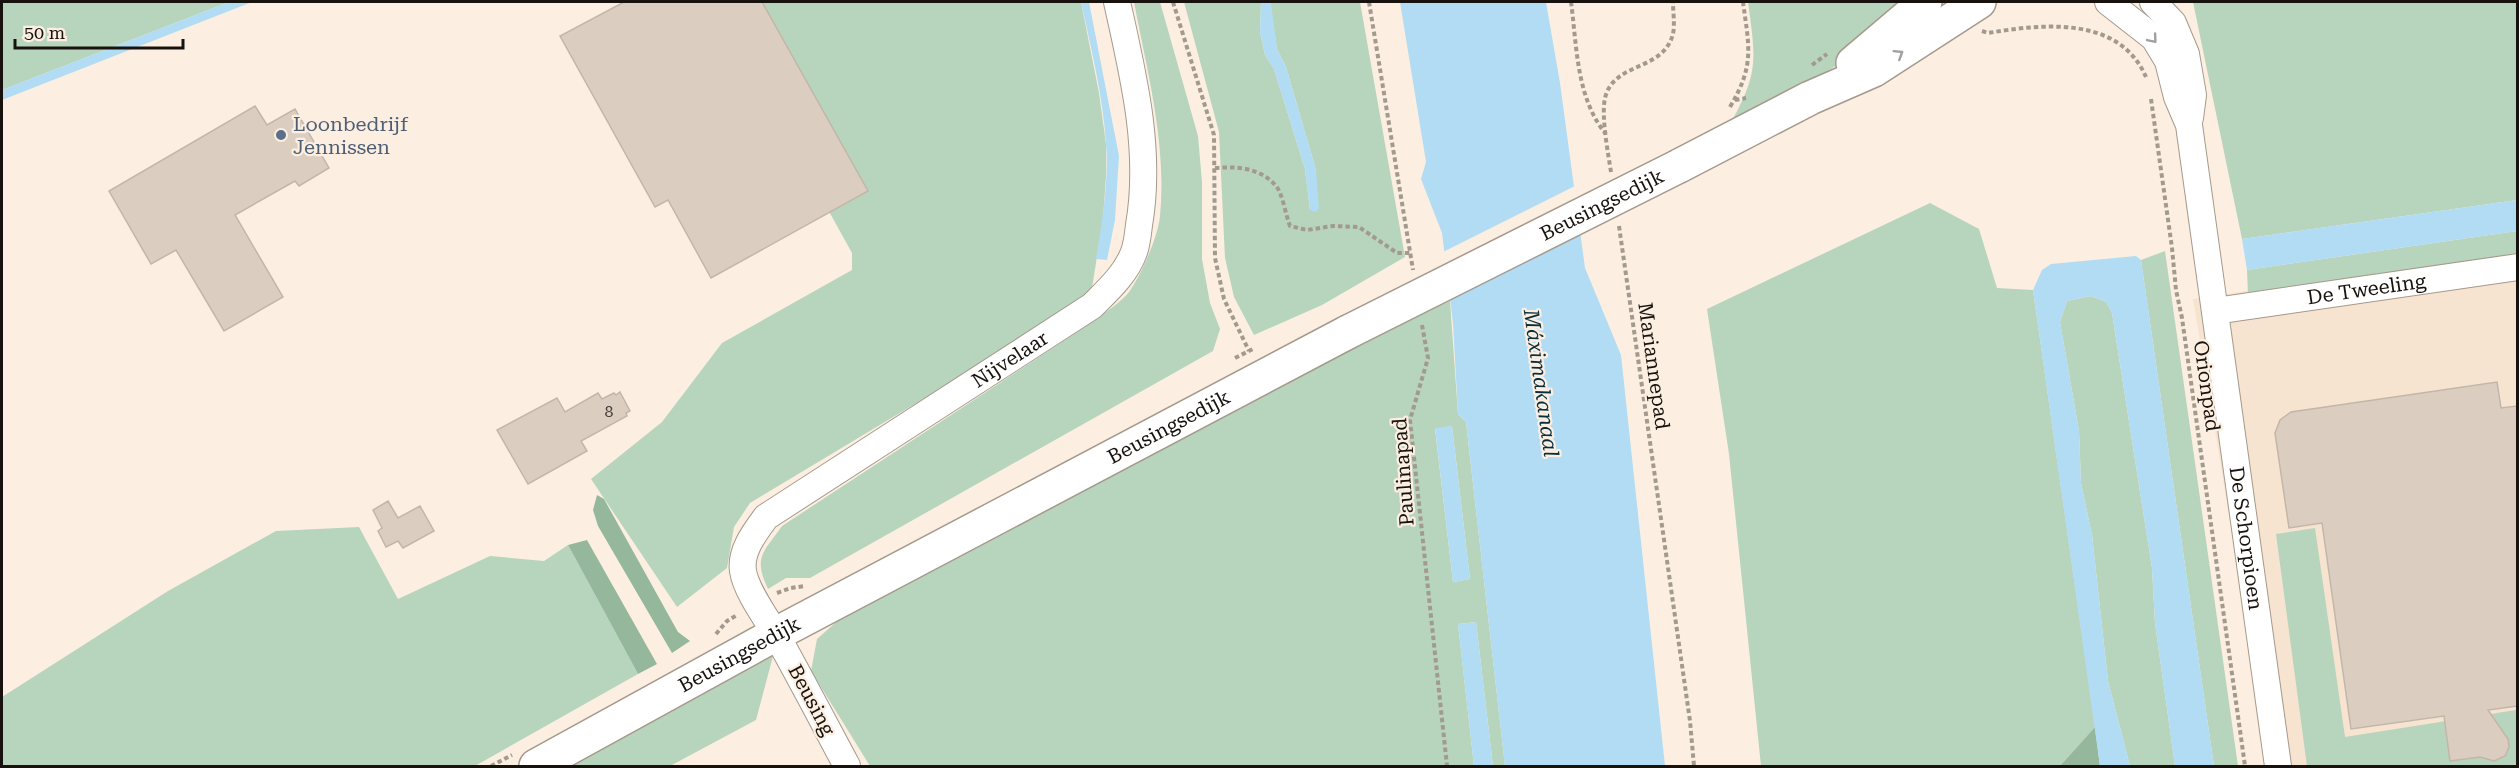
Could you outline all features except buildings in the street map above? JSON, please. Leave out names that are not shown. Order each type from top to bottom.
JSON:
[{"type":"street","name":"Nijvelaar","points":[[776,634],[757,604],[743,571],[745,554],[751,539],[766,517],[1092,306],[1119,279],[1134,252],[1141,212],[1143,171],[1138,98],[1118,2]]},
{"type":"street","name":"Beusingsedijk","points":[[536,766],[776,634],[1348,332],[1679,166],[1806,85],[1925,2]]},
{"type":"street","points":[[2108,2],[2154,38],[2168,62],[2176,97],[2189,124]]},
{"type":"street","points":[[2153,2],[2173,23],[2186,54],[2193,95],[2189,124]]},
{"type":"street","name":"Beusingsedijk","points":[[1806,85],[1874,70],[1969,9]]},
{"type":"street","name":"De Schorpioen","points":[[2189,124],[2278,766]]},
{"type":"street","name":"De Tweeling","points":[[2215,311],[2517,267]]},
{"type":"street","name":"Beusing","points":[[776,634],[847,766]]},
{"type":"path","points":[[1173,2],[1214,135],[1215,258],[1224,299],[1248,351]]},
{"type":"path","points":[[1369,2],[1414,277]]},
{"type":"path","points":[[1571,2],[1582,85],[1593,118],[1606,134]]},
{"type":"path","points":[[1612,180],[1606,134],[1605,98],[1612,84],[1622,74],[1655,59],[1667,50],[1674,32],[1673,2]]},
{"type":"path","points":[[1729,110],[1749,65],[1750,49],[1743,2]]},
{"type":"path","points":[[1969,9],[1973,27],[1988,33],[2033,26],[2098,32],[2132,56],[2143,70],[2149,84]]},
{"type":"path","points":[[1806,85],[1831,52]]},
{"type":"path","points":[[1734,100],[1756,94]]},
{"type":"path","name":"Orionpad","points":[[2150,96],[2245,766]]},
{"type":"path","points":[[1215,168],[1235,166],[1256,171],[1277,187],[1290,226],[1307,230],[1333,226],[1359,227],[1397,253],[1411,253]]},
{"type":"path","name":"Mariannepad","points":[[1617,214],[1690,722],[1694,766]]},
{"type":"path","name":"Paulinapad","points":[[1422,323],[1428,358],[1410,420],[1447,766]]},
{"type":"shaded area","points":[[2517,250],[2517,766],[2271,766],[2193,299]]},
{"type":"green space","points":[[2,2],[229,2],[2,90]]},
{"type":"green space","points":[[713,2],[1081,2],[1099,93],[1106,144],[1106,176],[1103,219],[1092,288],[1078,306],[750,503],[734,527],[727,568],[677,607],[591,479],[662,422],[722,343],[852,270],[852,253]]},
{"type":"green space","points":[[1134,2],[1160,2],[1198,136],[1202,182],[1202,259],[1210,303],[1220,329],[1213,351],[810,578],[786,578],[768,589],[761,569],[762,556],[782,526],[1097,319],[1122,299],[1134,285],[1144,266],[1159,225],[1161,162],[1150,81]]},
{"type":"green space","points":[[1184,2],[1261,2],[1260,32],[1265,55],[1274,69],[1305,169],[1310,210],[1316,170],[1286,67],[1277,49],[1270,2],[1360,2],[1405,257],[1322,305],[1254,335],[1234,297],[1225,258],[1219,132]]},
{"type":"green space","points":[[1748,2],[1915,2],[1867,43],[1831,69],[1729,126],[1746,93],[1753,66],[1753,39]]},
{"type":"green space","points":[[2193,2],[2517,2],[2517,200],[2242,239]]},
{"type":"green space","points":[[1930,203],[1979,229],[1997,288],[2033,290],[2095,727],[2060,766],[1761,766],[1729,454],[1707,309]]},
{"type":"green space","points":[[2517,231],[2517,255],[2248,295],[2247,270]]},
{"type":"green space","points":[[2165,251],[2238,766],[2214,766],[2141,260]]},
{"type":"green space","points":[[2091,296],[2106,302],[2112,313],[2152,568],[2155,623],[2175,766],[2130,766],[2108,681],[2092,535],[2081,483],[2079,431],[2060,322],[2067,301]]},
{"type":"green space","points":[[1450,301],[1458,414],[1466,422],[1505,766],[1493,766],[1476,622],[1458,624],[1474,766],[870,766],[811,671],[817,639],[851,609],[1324,359]],"holes":[[[1452,426],[1470,579],[1453,582],[1435,429]]]},
{"type":"green space","points":[[597,495],[604,499],[678,632],[690,641],[672,653],[598,526],[593,510]]},
{"type":"green space","points":[[359,527],[398,599],[490,556],[544,561],[568,545],[638,674],[475,766],[2,766],[2,697],[168,591],[276,531]]},
{"type":"green space","points":[[2315,528],[2345,737],[2516,710],[2517,765],[2307,766],[2276,534]]},
{"type":"green space","points":[[587,540],[657,664],[638,674],[568,545]]},
{"type":"green space","points":[[773,656],[756,720],[670,766],[573,766]]},
{"type":"green space","points":[[2095,727],[2100,766],[2060,766]]},
{"type":"water","points":[[229,2],[252,2],[2,100],[2,90]]},
{"type":"water","points":[[1081,2],[1089,2],[1119,156],[1115,220],[1107,260],[1096,259],[1103,216],[1107,158],[1096,72]]},
{"type":"water","points":[[1261,2],[1271,3],[1277,49],[1286,67],[1316,170],[1319,208],[1316,212],[1310,210],[1305,169],[1274,69],[1265,55],[1260,32]]},
{"type":"water","name":"Máximakanaal","points":[[1400,2],[1546,2],[1560,83],[1585,268],[1621,355],[1665,766],[1505,766],[1466,422],[1458,414],[1453,323],[1442,233],[1421,179],[1426,162]]},
{"type":"water","points":[[2517,200],[2517,231],[2247,270],[2242,239]]},
{"type":"water","points":[[2136,256],[2141,260],[2214,766],[2175,766],[2155,623],[2152,568],[2112,313],[2106,302],[2091,296],[2067,301],[2060,322],[2079,431],[2081,483],[2092,535],[2108,681],[2130,766],[2100,766],[2033,290],[2042,270],[2051,264]]},
{"type":"water","points":[[1452,426],[1470,579],[1453,582],[1435,428]]},
{"type":"water","points":[[1476,622],[1493,766],[1474,766],[1458,624]]},
{"type":"pier","points":[[1577,185],[1583,230],[1447,299],[1441,253]]},
{"type":"place","name":"Loonbedrijf Jennissen","points":[[281,135]]}]
